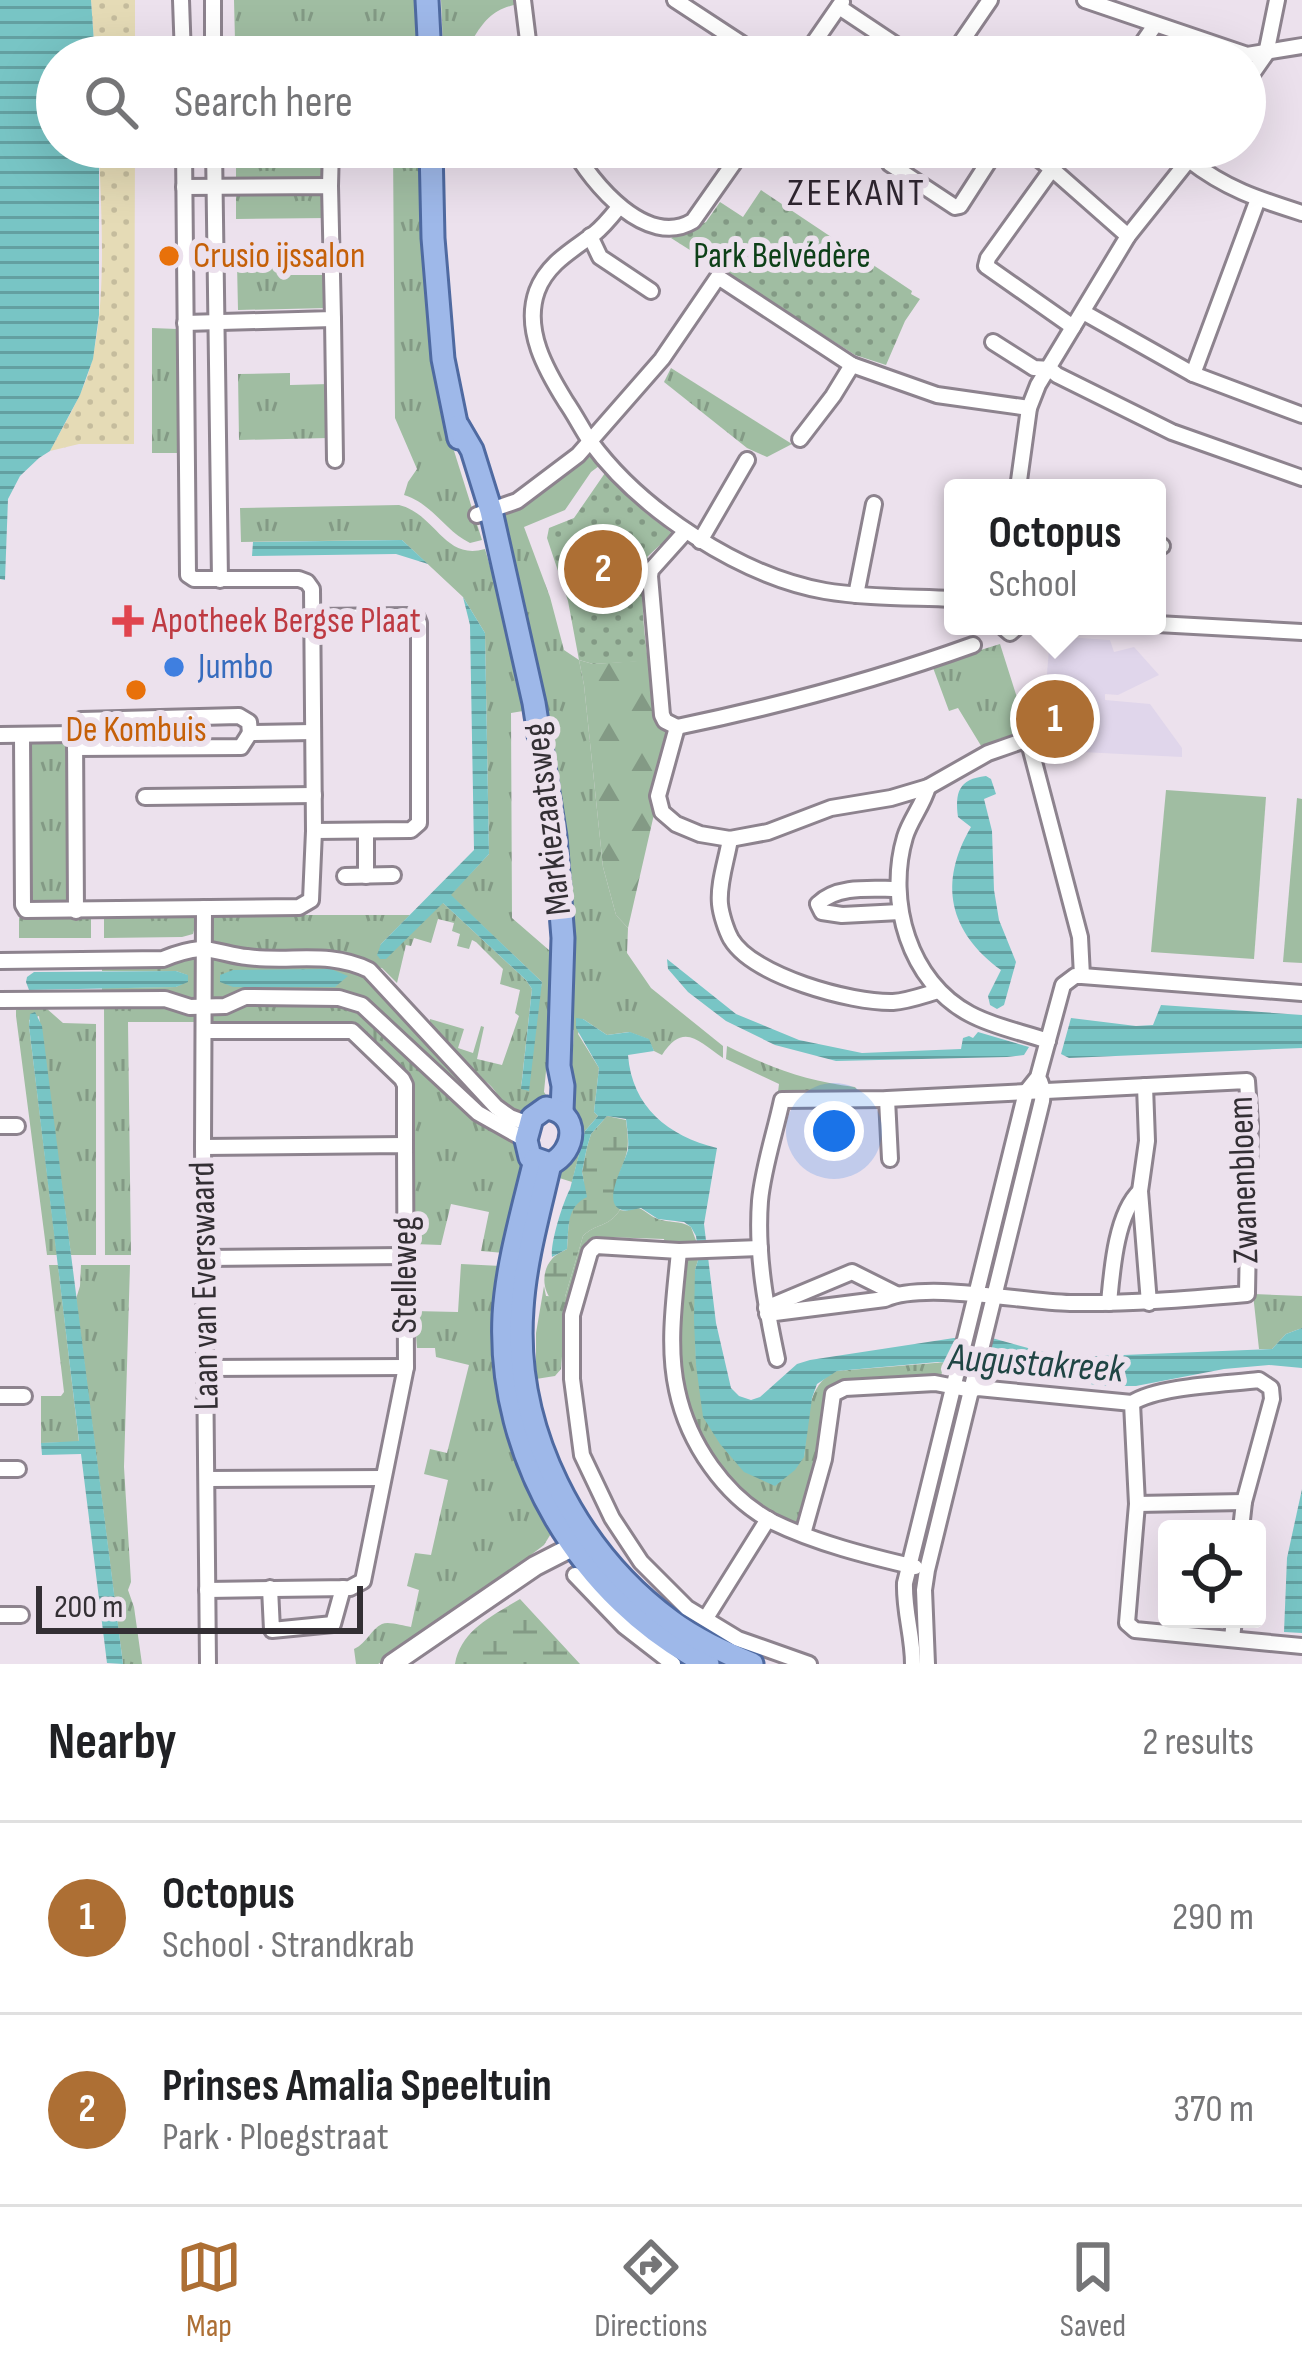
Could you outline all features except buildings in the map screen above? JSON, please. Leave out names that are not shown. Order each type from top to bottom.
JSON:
[{"type":"main road","points":[[427,0],[429,36]]},
{"type":"main road","name":"Markiezaatsweg","points":[[431,168],[443,358],[458,426],[472,450],[484,513],[502,554],[530,682],[555,837],[562,938],[562,1086],[554,1109],[568,1117],[570,1124],[563,1157],[535,1147]]},
{"type":"main road","points":[[554,1109],[539,1111],[522,1309],[531,1417],[576,1538],[610,1592],[643,1622],[708,1664]]},
{"type":"main road","points":[[576,1538],[674,1623],[752,1664]]},
{"type":"street","points":[[182,0],[183,36]]},
{"type":"street","points":[[213,0],[213,36]]},
{"type":"street","points":[[523,0],[527,36]]},
{"type":"street","points":[[674,0],[730,36]]},
{"type":"street","points":[[965,36],[990,0]]},
{"type":"street","points":[[1084,0],[1189,36]]},
{"type":"street","points":[[1277,0],[1266,53],[1302,46]]},
{"type":"street","points":[[818,36],[841,3],[886,36]]},
{"type":"street","points":[[1147,36],[1155,25]]},
{"type":"street","points":[[22,735],[26,910],[305,905],[311,900],[311,589],[299,579],[194,579],[188,575],[184,168]]},
{"type":"street","points":[[218,168],[223,322],[217,456],[226,580]]},
{"type":"street","points":[[330,168],[335,460]]},
{"type":"street","points":[[585,168],[619,207],[662,230],[693,221],[731,168]]},
{"type":"street","points":[[896,168],[955,207],[984,168]]},
{"type":"street","points":[[1019,479],[1028,408],[1038,385],[1128,236],[1182,168]]},
{"type":"street","points":[[1206,168],[1215,180],[1302,213]]},
{"type":"street","points":[[1073,327],[986,266],[988,258],[1052,169],[1128,236]]},
{"type":"street","points":[[184,187],[330,186]]},
{"type":"street","points":[[1193,374],[1258,199]]},
{"type":"street","points":[[619,207],[543,276],[535,297],[535,337],[551,378],[590,441],[630,485],[693,536],[753,568],[798,584],[856,595],[944,599]]},
{"type":"street","points":[[590,236],[600,256],[650,291]]},
{"type":"street","points":[[484,513],[518,502],[578,455],[662,359],[718,277],[852,365],[937,395],[1028,408]]},
{"type":"street","points":[[1083,312],[1193,374],[1301,411]]},
{"type":"street","points":[[185,323],[333,319]]},
{"type":"street","points":[[993,342],[1034,368],[1050,369],[1172,432],[1302,478]]},
{"type":"street","points":[[800,439],[852,365]]},
{"type":"street","points":[[188,457],[217,456]]},
{"type":"street","points":[[747,460],[693,536],[651,570],[665,721],[677,727],[837,690],[973,645]]},
{"type":"street","points":[[856,595],[874,504]]},
{"type":"street","points":[[312,617],[411,616],[419,623],[419,823],[411,830],[314,831]]},
{"type":"street","points":[[1166,624],[1302,632]]},
{"type":"street","points":[[0,735],[75,741],[241,747],[250,734],[249,722],[239,716],[81,720],[75,741],[76,910]]},
{"type":"street","points":[[677,727],[658,796],[662,812],[700,834],[730,839],[768,832],[831,808],[928,787],[988,753],[1028,739],[1080,937],[1082,976]]},
{"type":"street","points":[[250,734],[313,733]]},
{"type":"street","points":[[928,787],[905,836],[897,889],[899,912],[915,957],[938,991],[968,1013],[1048,1041]]},
{"type":"street","points":[[145,797],[314,795]]},
{"type":"street","points":[[365,831],[366,876]]},
{"type":"street","points":[[730,839],[719,902],[733,943],[753,959],[820,991],[861,1000],[896,1002],[938,991]]},
{"type":"street","points":[[345,876],[393,875]]},
{"type":"street","points":[[897,889],[856,889],[821,898],[818,904],[821,912],[842,915],[899,912]]},
{"type":"street","name":"Laan van Everswaard","points":[[204,908],[208,1664]]},
{"type":"street","points":[[0,961],[163,959],[204,949],[249,958],[336,958],[369,970],[535,1147]]},
{"type":"street","points":[[927,1664],[927,1570],[1042,1101],[1040,1083],[1064,985],[1082,976],[1302,993]]},
{"type":"street","points":[[0,1000],[165,999],[203,1007],[225,1006],[245,997],[352,1000],[478,1113],[535,1147]]},
{"type":"street","name":"Stelleweg","points":[[204,1031],[352,1031],[405,1085],[406,1367],[363,1581],[343,1588],[333,1624],[272,1630],[270,1588]]},
{"type":"street","name":"Zwanenbloem","points":[[896,1294],[1149,1303],[1246,1294],[1247,1081],[1040,1083]]},
{"type":"street","points":[[777,1359],[760,1248],[760,1197],[782,1100],[1026,1092],[1040,1083]]},
{"type":"street","points":[[1145,1085],[1147,1142],[1140,1191],[1149,1303]]},
{"type":"street","points":[[914,1664],[904,1598],[909,1566],[1026,1092]]},
{"type":"street","points":[[887,1099],[890,1159]]},
{"type":"street","points":[[0,1126],[17,1126]]},
{"type":"street","points":[[203,1147],[405,1145]]},
{"type":"street","points":[[1109,1303],[1117,1244],[1135,1193],[1140,1191]]},
{"type":"street","points":[[760,1248],[685,1251],[596,1246],[590,1252],[572,1315],[572,1379],[582,1455],[612,1518],[641,1562],[687,1608],[738,1639],[809,1664]]},
{"type":"street","points":[[685,1251],[672,1331],[676,1389],[691,1432],[720,1480],[769,1520],[927,1570]]},
{"type":"street","points":[[206,1258],[404,1256]]},
{"type":"street","points":[[767,1311],[848,1273],[896,1294]]},
{"type":"street","points":[[767,1311],[896,1294]]},
{"type":"street","points":[[206,1369],[406,1367]]},
{"type":"street","points":[[956,1378],[971,1390]]},
{"type":"street","points":[[803,1534],[824,1460],[833,1394],[845,1388],[956,1378]]},
{"type":"street","points":[[971,1390],[1132,1403],[1140,1397],[1190,1388],[1266,1383],[1272,1399],[1241,1520]]},
{"type":"street","points":[[0,1396],[24,1396]]},
{"type":"street","points":[[1132,1403],[1137,1504],[1127,1623],[1135,1630],[1302,1646]]},
{"type":"street","points":[[0,1469],[18,1468]]},
{"type":"street","points":[[207,1479],[383,1478]]},
{"type":"street","points":[[1137,1504],[1244,1502]]},
{"type":"street","points":[[706,1618],[769,1520]]},
{"type":"street","points":[[392,1664],[535,1566],[549,1549],[576,1538]]},
{"type":"street","points":[[575,1575],[624,1626],[672,1664]]},
{"type":"street","points":[[207,1590],[343,1588]]},
{"type":"street","points":[[0,1615],[21,1615]]},
{"type":"street","points":[[1232,1639],[1233,1628]]},
{"type":"shaded area","points":[[1050,636],[1110,640],[1114,652],[1134,647],[1159,675],[1118,695],[1105,694],[1105,700],[1150,704],[1182,748],[1182,757],[1041,750]]},
{"type":"green space","points":[[234,0],[421,0],[422,36],[235,36]]},
{"type":"green space","points":[[441,0],[518,0],[491,16],[475,36],[442,36]]},
{"type":"green space","points":[[236,168],[327,168],[327,177],[236,179]]},
{"type":"green space","points":[[393,168],[429,168],[450,438],[482,540],[470,543],[404,495],[417,469],[395,418]]},
{"type":"green space","name":"Park Belvédère","points":[[761,190],[920,299],[886,365],[855,355],[671,238],[706,222],[720,202],[743,217]]},
{"type":"green space","points":[[327,191],[328,218],[236,219],[236,193]]},
{"type":"green space","points":[[237,264],[288,264],[289,275],[328,275],[328,308],[238,310]]},
{"type":"green space","points":[[152,328],[177,329],[181,453],[152,453]]},
{"type":"green space","points":[[671,368],[792,444],[767,457],[747,448],[664,382]]},
{"type":"green space","points":[[290,373],[290,385],[329,384],[329,438],[239,440],[238,374]]},
{"type":"green space","points":[[590,456],[599,466],[565,510],[524,527],[564,650],[579,660],[603,867],[616,915],[628,928],[627,953],[651,988],[723,1046],[723,1058],[685,1037],[662,1055],[648,1039],[629,1032],[607,1035],[583,1019],[578,1034],[599,1068],[594,1112],[598,1116],[585,1131],[572,1182],[553,1176],[574,1118],[570,1091],[574,1030],[569,1029],[556,787],[542,693],[500,518]]},
{"type":"green space","points":[[605,473],[677,537],[665,550],[660,545],[647,557],[652,563],[643,596],[648,661],[593,664],[579,660],[568,601],[547,538],[549,528],[574,518]]},
{"type":"green space","points":[[399,505],[422,517],[459,548],[485,549],[516,670],[523,711],[511,713],[512,918],[557,957],[546,1095],[523,1113],[506,1109],[492,1087],[459,1062],[429,1030],[430,1019],[464,1029],[458,1048],[473,1053],[484,1027],[477,1059],[502,1065],[519,1016],[515,1013],[520,990],[500,984],[503,969],[476,942],[472,940],[469,949],[457,946],[460,934],[452,931],[454,923],[438,919],[431,943],[414,938],[411,946],[406,945],[397,983],[382,968],[250,954],[212,943],[211,915],[410,915],[380,945],[442,902],[532,989],[521,1088],[542,982],[450,895],[489,854],[485,633],[463,597],[402,540],[241,542],[240,508]]},
{"type":"green space","points":[[1000,644],[1026,726],[1012,739],[1001,738],[983,749],[958,708],[949,711],[932,665]]},
{"type":"green space","points":[[579,660],[593,664],[652,660],[661,724],[667,731],[628,928],[616,915],[603,867]]},
{"type":"green space","points":[[61,739],[69,747],[69,905],[28,905],[27,740]]},
{"type":"green space","points":[[1166,790],[1266,797],[1254,959],[1151,952]]},
{"type":"green space","points":[[1297,798],[1302,799],[1302,963],[1283,962]]},
{"type":"green space","points":[[198,915],[193,934],[182,937],[104,938],[104,917]]},
{"type":"green space","points":[[91,917],[91,938],[19,938],[19,918]]},
{"type":"green space","points":[[212,956],[335,961],[366,972],[504,1122],[520,1128],[519,1132],[490,1119],[360,1001],[212,1004]]},
{"type":"green space","points":[[198,958],[199,999],[195,1003],[102,996],[102,988],[176,987],[187,981],[187,975],[102,971],[102,963]]},
{"type":"green space","points":[[104,1003],[163,1003],[199,1014],[199,1022],[128,1022],[131,1255],[105,1255]]},
{"type":"green space","points":[[248,1003],[338,1003],[355,1009],[462,1107],[509,1136],[520,1147],[527,1166],[510,1252],[552,1532],[544,1545],[417,1641],[378,1664],[356,1664],[354,1649],[382,1624],[411,1627],[419,1590],[407,1586],[415,1553],[431,1555],[448,1480],[424,1474],[430,1449],[447,1453],[469,1365],[436,1357],[435,1348],[417,1348],[414,1311],[458,1312],[461,1264],[501,1266],[504,1253],[481,1251],[489,1212],[451,1204],[441,1245],[414,1244],[412,1091],[404,1072],[360,1027],[337,1023],[212,1025],[212,1014]]},
{"type":"green space","points":[[46,1008],[63,1023],[96,1024],[96,1255],[71,1255],[39,1016],[29,1020],[29,1026],[57,1255],[47,1255],[16,1016],[16,1010]]},
{"type":"green space","points":[[727,1046],[789,1073],[855,1087],[861,1094],[789,1096],[778,1092],[779,1084],[726,1059]]},
{"type":"green space","points":[[607,1116],[626,1120],[627,1151],[615,1188],[620,1210],[583,1236],[565,1297],[554,1302],[545,1287],[546,1269],[567,1249],[569,1216],[584,1183],[587,1147],[591,1134]]},
{"type":"green space","points":[[635,1207],[691,1227],[698,1246],[665,1246],[664,1239],[604,1237],[586,1242],[565,1318],[561,1369],[555,1376],[536,1379],[536,1333],[544,1286],[546,1296],[565,1297],[583,1236],[620,1210]]},
{"type":"green space","points":[[699,1257],[695,1270],[696,1365],[804,1457],[813,1396],[826,1377],[837,1371],[947,1362],[941,1378],[839,1386],[798,1525],[758,1502],[723,1470],[687,1410],[676,1356],[677,1307],[682,1258]]},
{"type":"green space","points":[[49,1265],[58,1265],[79,1442],[41,1443],[41,1396],[64,1392]]},
{"type":"green space","points":[[81,1265],[130,1265],[124,1467],[128,1590],[142,1664],[123,1664],[76,1299]]},
{"type":"green space","points":[[1253,1294],[1302,1296],[1302,1328],[1286,1334],[1272,1349],[1259,1349]]},
{"type":"green space","points":[[520,1599],[580,1664],[455,1664],[471,1633]]},
{"type":"sand","points":[[91,0],[135,0],[135,36],[94,36]]},
{"type":"sand","points":[[100,168],[135,168],[134,444],[79,444],[50,451],[86,381],[93,356],[102,252]]},
{"type":"water","points":[[0,0],[91,0],[94,36],[36,36],[36,168],[99,168],[99,315],[93,359],[50,451],[20,476],[8,499],[5,580],[0,579]]},
{"type":"water","points":[[402,540],[428,564],[396,554],[252,556],[253,542]]},
{"type":"water","points":[[463,597],[485,633],[489,854],[451,895],[542,982],[529,1091],[521,1089],[532,989],[443,903],[386,959],[377,955],[381,944],[474,850],[470,625]]},
{"type":"water","points":[[986,776],[996,794],[984,799],[992,831],[994,890],[999,920],[1016,962],[1004,1005],[997,1009],[988,996],[1001,970],[970,940],[960,923],[952,887],[954,868],[971,827],[958,817],[958,794],[969,780]]},
{"type":"water","points":[[667,959],[736,1014],[799,1040],[862,1053],[961,1049],[963,1038],[973,1038],[978,1032],[1029,1047],[1024,1055],[1007,1057],[836,1061],[775,1045],[726,1021],[688,992],[668,969]]},
{"type":"water","points":[[331,969],[348,976],[335,987],[233,987],[220,982],[220,975],[233,970]]},
{"type":"water","points":[[176,971],[188,975],[188,982],[176,987],[29,990],[26,982],[34,972]]},
{"type":"water","points":[[1161,1005],[1302,1015],[1302,1048],[1069,1058],[1061,1054],[1071,1018],[1153,1025]]},
{"type":"water","points":[[35,1012],[42,1026],[123,1664],[107,1663],[81,1454],[42,1455],[41,1443],[79,1441],[29,1026],[30,1014]]},
{"type":"water","name":"Augustakreek","points":[[576,1018],[607,1035],[630,1032],[649,1039],[654,1051],[628,1055],[645,1104],[668,1127],[717,1148],[704,1224],[716,1323],[731,1388],[739,1396],[760,1397],[797,1364],[810,1360],[954,1338],[992,1338],[1074,1357],[1272,1349],[1286,1334],[1302,1328],[1302,1368],[1224,1369],[1136,1386],[1101,1386],[938,1362],[837,1371],[817,1384],[804,1457],[795,1470],[775,1486],[744,1472],[703,1417],[694,1320],[696,1236],[684,1222],[658,1219],[641,1208],[622,1210],[613,1200],[628,1149],[626,1119],[607,1116],[591,1134],[582,1172],[587,1197],[572,1212],[567,1249],[552,1257],[585,1131],[598,1116],[594,1112],[599,1068],[576,1028]]},
{"type":"water","points":[[1302,1489],[1302,1633],[1284,1632],[1287,1558]]},
{"type":"place","name":"Crusio ijssalon","points":[[169,256]]},
{"type":"place","name":"Prinses Amalia Speeltuin","points":[[603,569]]},
{"type":"place","name":"Apotheek Bergse Plaat","points":[[128,621]]},
{"type":"place","name":"Jumbo","points":[[174,667]]},
{"type":"place","name":"De Kombuis","points":[[136,690]]},
{"type":"place","name":"Octopus","points":[[1055,719]]},
{"type":"district","name":"ZEEKANT","points":[[857,193]]}]
